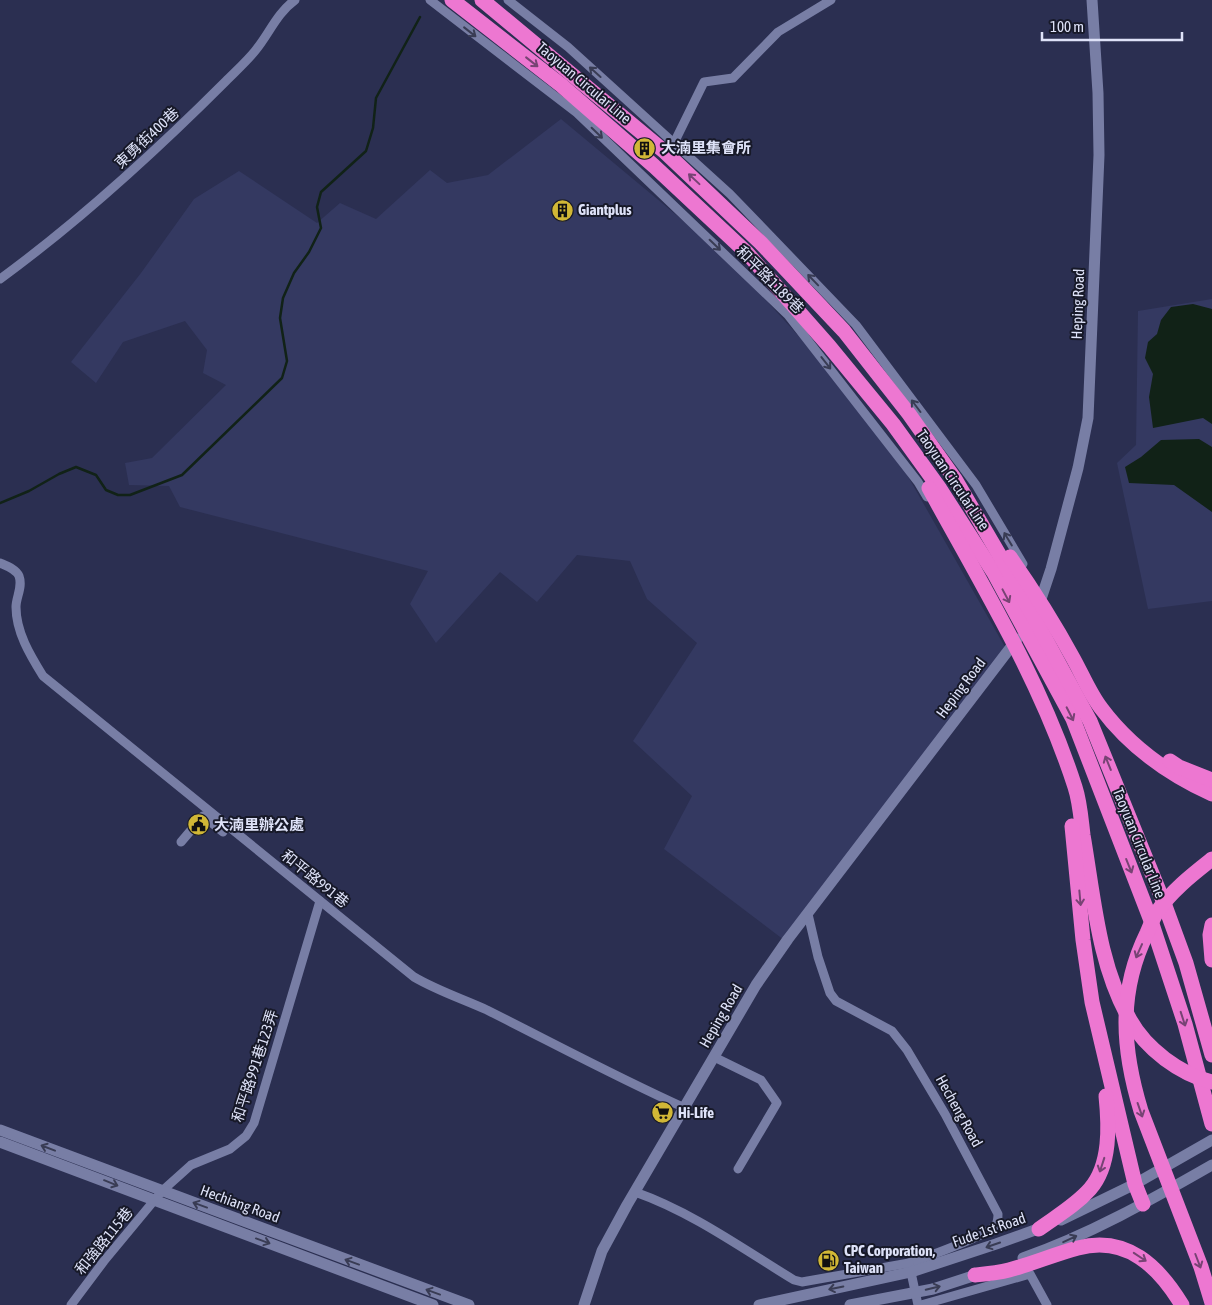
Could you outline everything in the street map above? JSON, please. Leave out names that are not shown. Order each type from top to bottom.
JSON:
[{"type":"highway","name":"Taoyuan Circular Line","points":[[452,0],[561,85],[654,166],[747,253],[829,346],[893,424],[940,489],[1053,668],[1090,721],[1164,903],[1186,963],[1212,1055]]},
{"type":"highway","name":"Taoyuan Circular Line","points":[[482,0],[666,152],[761,243],[844,331],[909,414],[955,478],[1007,568],[1053,668],[1150,918],[1185,1024],[1211,1122]]},
{"type":"highway","points":[[893,424],[1033,682],[1053,729],[1075,788],[1098,931],[1116,994],[1131,1023],[1162,1058],[1196,1078],[1212,1082]]},
{"type":"highway","points":[[955,478],[1034,592],[1100,707],[1139,749],[1178,778],[1212,794]]},
{"type":"highway","points":[[1073,657],[1102,700],[1138,738],[1179,767],[1212,780]]},
{"type":"highway","points":[[1053,729],[1071,819],[1083,940],[1092,1002],[1135,1184],[1143,1204]]},
{"type":"highway","points":[[1212,859],[1196,872],[1157,912],[1136,957],[1128,985],[1126,1035],[1128,1060],[1140,1111],[1201,1267],[1212,1303]]},
{"type":"highway","points":[[1212,924],[1210,935],[1212,960]]},
{"type":"highway","points":[[1039,1229],[1080,1199],[1092,1187],[1102,1168],[1106,1149],[1107,1106],[1102,1047]]},
{"type":"highway","points":[[975,1276],[1008,1270],[1079,1247],[1100,1245],[1136,1253],[1167,1280],[1182,1305]]},
{"type":"street","name":"東勇街400巷","points":[[0,280],[45,246],[173,134],[255,51],[284,8],[295,0]]},
{"type":"street","name":"和平路1189巷","points":[[508,0],[568,47],[730,194],[856,325],[976,485],[1042,596]]},
{"type":"street","points":[[674,143],[704,82],[733,78],[778,32],[831,0]]},
{"type":"street","name":"Heping Road","points":[[586,1303],[602,1251],[756,985],[1014,643],[1042,596],[1078,468],[1088,418],[1099,156],[1098,93],[1092,0]]},
{"type":"street","name":"和平路1189巷","points":[[431,1],[577,114],[788,315],[918,482],[1014,643]]},
{"type":"street","points":[[544,88],[568,47]]},
{"type":"street","name":"和平路991巷","points":[[0,563],[14,569],[19,576],[20,592],[16,604],[17,620],[22,637],[43,676],[414,978],[434,989],[487,1011],[685,1108]]},
{"type":"street","points":[[180,842],[203,816],[223,832]]},
{"type":"street","name":"和平路991巷123弄","points":[[158,1196],[190,1165],[230,1149],[246,1136],[254,1123],[320,900]]},
{"type":"street","name":"Hecheng Road","points":[[808,914],[818,957],[830,993],[836,1001],[892,1031],[907,1050],[945,1114],[998,1214],[998,1222],[994,1228],[910,1268]]},
{"type":"street","points":[[714,1057],[761,1080],[777,1103],[738,1169]]},
{"type":"street","name":"Hechiang Road","points":[[0,1130],[158,1196],[433,1305]]},
{"type":"street","name":"Fude 1st Road","points":[[759,1305],[910,1268],[996,1244],[1039,1229],[1135,1184],[1212,1140]]},
{"type":"street","name":"Hechiang Road","points":[[0,1142],[469,1305]]},
{"type":"street","points":[[850,1305],[933,1289],[1036,1254],[1143,1204],[1212,1166]]},
{"type":"street","points":[[635,1192],[657,1199],[690,1217],[794,1280],[802,1282],[910,1268],[919,1305],[1030,1274],[1047,1305]]},
{"type":"street","name":"和強路115巷","points":[[71,1305],[104,1261],[158,1196]]},
{"type":"shaded area","points":[[561,119],[728,258],[803,341],[889,443],[1005,647],[784,940],[664,849],[692,796],[633,741],[697,643],[647,599],[630,561],[577,555],[537,602],[500,572],[436,643],[410,604],[428,571],[180,507],[169,486],[129,485],[125,463],[152,458],[226,385],[203,373],[207,350],[185,321],[123,342],[96,383],[71,362],[141,273],[194,199],[239,171],[317,223],[340,203],[376,219],[430,170],[447,183],[488,175]]},
{"type":"shaded area","points":[[1212,299],[1212,601],[1148,609],[1117,463],[1136,445],[1138,311]]},
{"type":"shaded area","points":[[1193,304],[1212,309],[1212,424],[1203,418],[1153,428],[1149,397],[1153,374],[1145,358],[1148,342],[1157,334],[1161,320],[1171,307]]},
{"type":"shaded area","points":[[1199,439],[1212,447],[1212,512],[1174,485],[1129,483],[1125,467],[1141,457],[1161,440]]},
{"type":"waterway","points":[[0,503],[29,491],[76,467],[96,475],[106,490],[118,495],[130,495],[182,475],[282,378],[287,361],[280,318],[283,298],[294,273],[309,252],[321,228],[317,207],[321,192],[366,151],[373,128],[376,98],[420,17]]},
{"type":"place","name":"大湳里集會所","points":[[645,148]]},
{"type":"place","name":"Giantplus","points":[[562,210]]},
{"type":"place","name":"大湳里辦公處","points":[[198,825]]},
{"type":"place","name":"Hi-Life","points":[[662,1113]]},
{"type":"place","name":"CPC Corporation, Taiwan","points":[[828,1260]]}]
